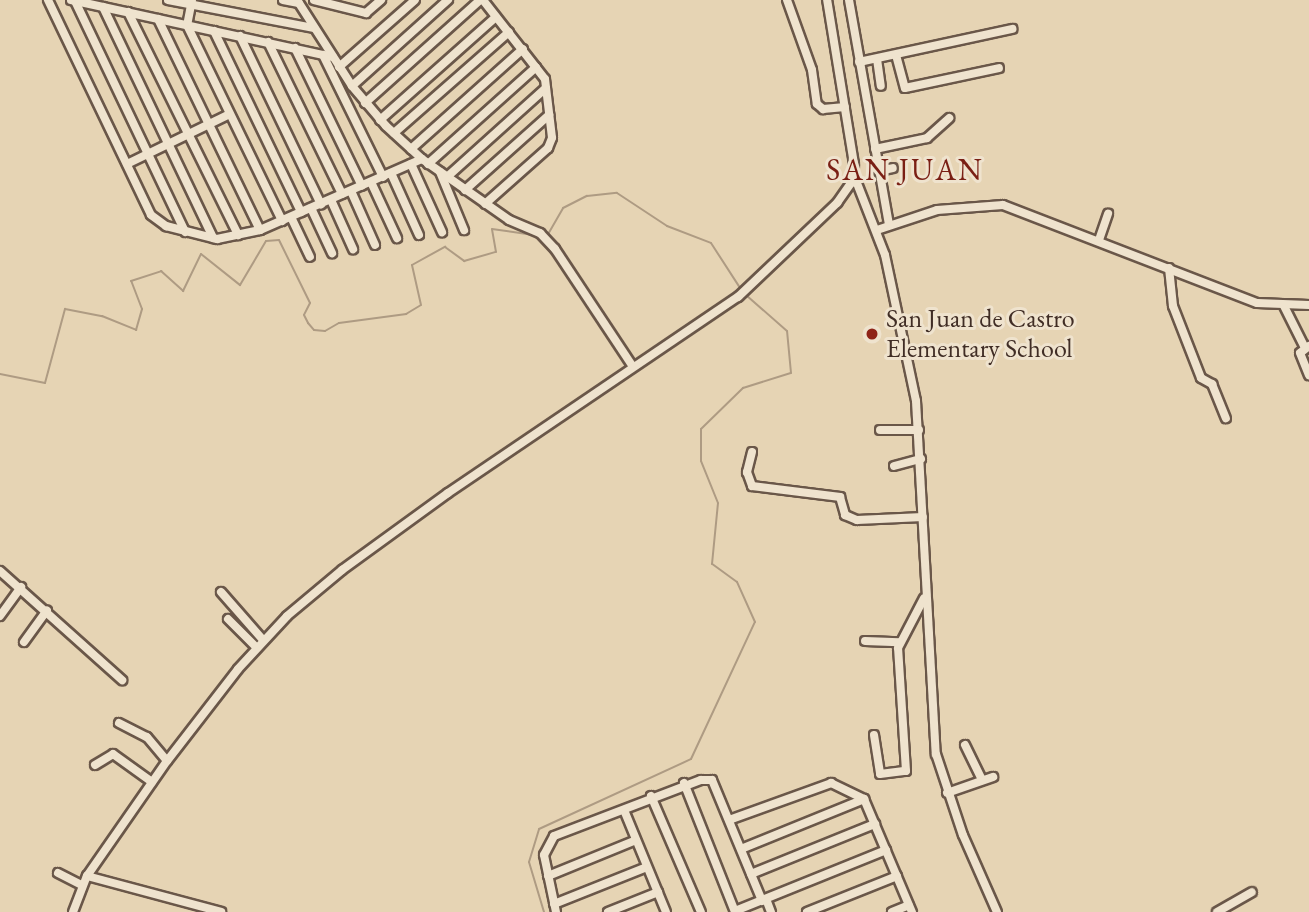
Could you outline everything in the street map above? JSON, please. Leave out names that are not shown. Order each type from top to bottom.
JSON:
[{"type":"street","points":[[48,0],[151,215],[186,232],[213,239],[260,230],[411,164],[425,161],[536,67]]},
{"type":"street","points":[[73,0],[186,232]]},
{"type":"street","points":[[73,0],[333,57]]},
{"type":"street","points":[[168,0],[192,2],[314,28]]},
{"type":"street","points":[[283,0],[298,2],[365,103],[411,149],[485,204],[540,233],[555,249],[633,367]]},
{"type":"street","points":[[314,0],[342,3],[366,13],[381,0]]},
{"type":"street","points":[[339,67],[415,0]]},
{"type":"street","points":[[352,86],[449,0]]},
{"type":"street","points":[[365,103],[482,0],[536,67],[546,88],[552,138],[548,148],[485,204]]},
{"type":"street","points":[[787,0],[813,70],[817,104],[823,109],[845,107]]},
{"type":"street","points":[[827,0],[853,173],[877,230],[893,285],[919,430],[925,598],[935,749],[947,793],[997,912]]},
{"type":"street","points":[[849,0],[889,224]]},
{"type":"street","points":[[192,2],[187,25],[282,221]]},
{"type":"street","points":[[103,7],[213,239]]},
{"type":"street","points":[[128,12],[238,235]]},
{"type":"street","points":[[380,120],[496,17]]},
{"type":"street","points":[[158,19],[260,230]]},
{"type":"street","points":[[859,62],[1012,29]]},
{"type":"street","points":[[214,31],[302,212]]},
{"type":"street","points":[[394,133],[509,32]]},
{"type":"street","points":[[240,36],[321,204]]},
{"type":"street","points":[[268,42],[375,245]]},
{"type":"street","points":[[295,48],[362,186]]},
{"type":"street","points":[[411,149],[523,49]]},
{"type":"street","points":[[323,55],[419,234]]},
{"type":"street","points":[[896,55],[905,88],[999,68]]},
{"type":"street","points":[[877,59],[881,86]]},
{"type":"street","points":[[444,175],[546,88]]},
{"type":"street","points":[[127,164],[230,114]]},
{"type":"street","points":[[465,190],[549,115]]},
{"type":"street","points":[[875,149],[927,138],[949,118]]},
{"type":"street","points":[[411,164],[442,232]]},
{"type":"street","points":[[879,171],[893,168]]},
{"type":"street","points":[[73,912],[87,876],[152,782],[263,640],[342,570],[738,297],[837,203],[853,173]]},
{"type":"street","points":[[444,175],[464,230]]},
{"type":"street","points":[[371,182],[397,239]]},
{"type":"street","points":[[331,200],[353,248]]},
{"type":"street","points":[[877,230],[937,210],[1003,205],[1257,303],[1309,305]]},
{"type":"street","points":[[311,208],[332,253]]},
{"type":"street","points":[[1099,240],[1108,214]]},
{"type":"street","points":[[291,217],[310,257]]},
{"type":"street","points":[[1169,268],[1173,306],[1200,378],[1212,384],[1226,418]]},
{"type":"street","points":[[1284,306],[1307,347],[1300,353],[1309,375]]},
{"type":"street","points":[[880,429],[919,430]]},
{"type":"street","points":[[752,452],[750,482],[765,490],[841,497],[845,515],[857,520],[923,517]]},
{"type":"street","points":[[894,466],[921,459]]},
{"type":"street","points":[[765,479],[765,490]]},
{"type":"street","points":[[0,571],[47,610],[122,680]]},
{"type":"street","points":[[0,617],[21,587]]},
{"type":"street","points":[[221,592],[263,640]]},
{"type":"street","points":[[874,735],[880,774],[906,771],[899,642],[925,598]]},
{"type":"street","points":[[24,642],[47,610]]},
{"type":"street","points":[[228,619],[257,648]]},
{"type":"street","points":[[865,641],[899,642]]},
{"type":"street","points":[[119,723],[148,737],[167,761]]},
{"type":"street","points":[[965,745],[982,780]]},
{"type":"street","points":[[95,765],[113,754],[152,782]]},
{"type":"street","points":[[947,793],[993,776]]},
{"type":"street","points":[[647,867],[555,908],[544,855],[554,836],[624,810],[684,783],[712,780],[751,874],[771,912]]},
{"type":"street","points":[[684,783],[735,912],[886,850]]},
{"type":"street","points":[[729,821],[831,783],[864,799],[910,909],[892,912]]},
{"type":"street","points":[[652,796],[701,912]]},
{"type":"street","points":[[741,849],[864,799]]},
{"type":"street","points":[[624,810],[666,912]]},
{"type":"street","points":[[751,874],[875,824]]},
{"type":"street","points":[[548,876],[636,840]]},
{"type":"street","points":[[58,873],[82,885]]},
{"type":"street","points":[[87,876],[221,912]]},
{"type":"street","points":[[807,912],[897,876]]},
{"type":"street","points":[[608,912],[658,892]]},
{"type":"street","points":[[1217,912],[1252,892]]},
{"type":"waterway","points":[[547,236],[563,208],[587,196],[617,193],[667,226],[711,243],[742,291]]},
{"type":"waterway","points":[[0,374],[45,383],[65,309],[102,316],[136,330],[142,309],[131,281],[161,271],[183,291],[201,254],[240,285],[266,241],[279,240],[310,303],[304,315],[308,323],[314,330],[325,331],[339,323],[406,314],[421,305],[412,265],[445,247],[464,261],[496,252],[492,229],[534,235]]},
{"type":"waterway","points":[[544,912],[529,862],[539,829],[691,759],[755,622],[737,582],[712,564],[718,503],[701,461],[701,429],[743,388],[791,373],[787,331],[746,295]]},
{"type":"place","name":"San Juan de Castro Elementary School","points":[[872,334]]},
{"type":"district","name":"SAN JUAN","points":[[905,170]]}]
